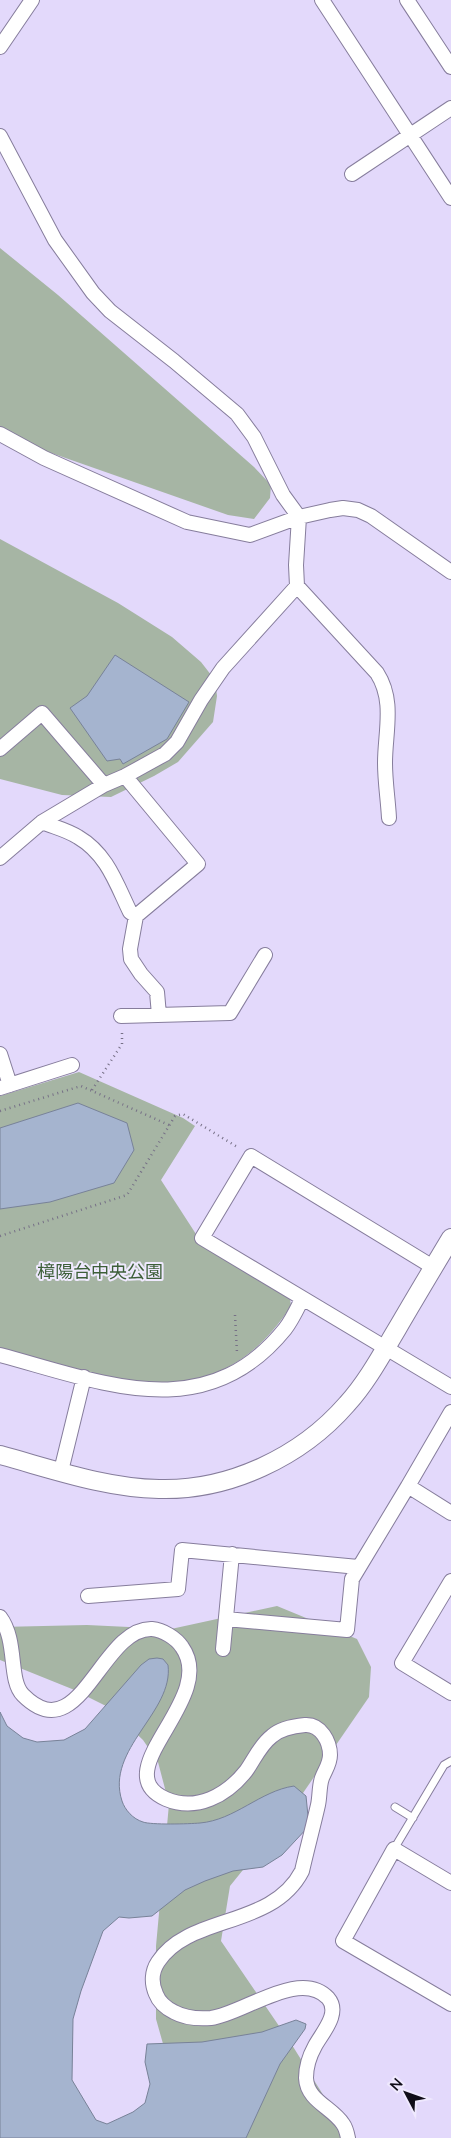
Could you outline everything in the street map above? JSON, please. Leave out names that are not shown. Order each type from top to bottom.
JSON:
[{"type":"street","points":[[0,47],[32,0]]},
{"type":"street","points":[[322,0],[451,198]]},
{"type":"street","points":[[407,0],[451,67]]},
{"type":"street","points":[[352,174],[451,108]]},
{"type":"street","points":[[0,136],[55,240],[93,293],[110,311],[237,414],[254,436],[283,495],[299,517],[296,586],[224,668],[201,700],[177,742],[165,754],[104,785],[42,822],[0,858]]},
{"type":"street","points":[[0,434],[44,458],[186,522],[250,534],[299,517],[337,509],[358,510],[371,516],[451,572]]},
{"type":"street","points":[[296,586],[377,673],[384,684],[388,697],[385,762],[389,818]]},
{"type":"street","points":[[0,749],[42,713],[104,785]]},
{"type":"street","points":[[125,776],[198,864],[136,916],[130,949],[131,959],[157,992],[159,1015]]},
{"type":"street","points":[[42,822],[78,837],[98,852],[108,865],[130,912],[136,916]]},
{"type":"street","points":[[121,1016],[230,1013],[264,955]]},
{"type":"street","points":[[0,1054],[5,1087],[72,1065]]},
{"type":"street","points":[[433,1267],[251,1156],[202,1238],[451,1388]]},
{"type":"street","points":[[0,1456],[122,1486],[160,1489],[196,1486],[232,1479],[270,1463],[297,1447],[323,1428],[347,1404],[366,1380],[451,1238]]},
{"type":"street","points":[[0,1355],[136,1389],[165,1391],[200,1386],[234,1373],[265,1350],[286,1328],[302,1299]]},
{"type":"street","points":[[61,1471],[84,1377]]},
{"type":"street","points":[[226,1619],[347,1630],[352,1579],[451,1412]]},
{"type":"street","points":[[408,1486],[451,1513]]},
{"type":"street","points":[[88,1596],[178,1589],[182,1550],[358,1567]]},
{"type":"street","points":[[223,1649],[232,1554]]},
{"type":"street","points":[[451,1581],[402,1663],[451,1693]]},
{"type":"street","points":[[0,1617],[10,1639],[15,1682],[21,1694],[41,1708],[52,1710],[63,1708],[74,1701],[120,1645],[138,1631],[159,1630],[181,1646],[188,1658],[190,1668],[189,1685],[182,1702],[157,1742],[148,1766],[150,1784],[164,1798],[176,1802],[202,1803],[229,1790],[246,1771],[264,1744],[277,1732],[308,1725],[317,1728],[325,1736],[330,1756],[328,1766],[322,1778],[318,1804],[302,1871],[297,1881],[288,1892],[254,1912],[180,1941],[158,1961],[152,1979],[154,1991],[159,2001],[176,2014],[194,2018],[212,2018],[230,2013],[275,1994],[293,1989],[314,1988],[322,1993],[330,2000],[332,2009],[327,2028],[315,2045],[308,2064],[306,2078],[308,2090],[315,2099],[336,2115],[345,2125],[348,2138]]},
{"type":"street","points":[[451,1883],[394,1849],[343,1940],[451,2004]]},
{"type":"lane","points":[[394,1849],[444,1765],[451,1761]]},
{"type":"lane","points":[[395,1806],[413,1818]]},
{"type":"path","points":[[92,1090],[122,1044],[121,1016]]},
{"type":"path","points":[[0,1111],[82,1086],[169,1125]]},
{"type":"path","points":[[0,1236],[127,1195],[175,1116],[184,1114],[251,1156]]},
{"type":"path","points":[[235,1315],[237,1355]]},
{"type":"green space","points":[[0,248],[58,295],[254,467],[271,485],[270,498],[254,519],[228,515],[0,435]]},
{"type":"green space","points":[[0,539],[118,603],[172,637],[201,662],[215,680],[217,696],[213,722],[178,762],[111,797],[62,795],[0,779]]},
{"type":"green space","name":"樟陽台中央公園","points":[[79,1072],[183,1118],[195,1126],[161,1180],[205,1248],[290,1299],[291,1306],[261,1343],[228,1367],[194,1380],[158,1383],[121,1380],[0,1349],[0,1096]]},
{"type":"green space","points":[[277,1606],[357,1639],[371,1667],[369,1697],[292,1809],[230,1886],[221,1941],[292,2045],[350,2138],[225,2138],[173,2079],[156,2019],[156,1946],[169,1804],[158,1762],[143,1740],[108,1707],[72,1689],[0,1660],[0,1627],[87,1625],[171,1629]]},
{"type":"water","points":[[115,655],[189,702],[167,739],[123,764],[120,759],[107,761],[70,708],[87,696]]},
{"type":"water","points":[[78,1103],[127,1123],[134,1150],[114,1183],[50,1202],[0,1209],[0,1128]]},
{"type":"water","points":[[149,1659],[163,1659],[168,1665],[167,1682],[161,1699],[123,1764],[119,1782],[122,1801],[130,1814],[139,1821],[147,1823],[170,1824],[213,1821],[225,1817],[270,1793],[294,1786],[306,1796],[309,1826],[282,1855],[263,1867],[233,1871],[205,1881],[185,1890],[152,1916],[119,1917],[103,1931],[73,2019],[72,2080],[96,2120],[107,2124],[133,2112],[145,2103],[150,2084],[145,2062],[147,2044],[202,2042],[262,2032],[296,2020],[306,2024],[305,2029],[280,2064],[246,2138],[0,2138],[0,1712],[7,1726],[23,1738],[37,1742],[64,1740],[85,1729],[141,1665]]}]
